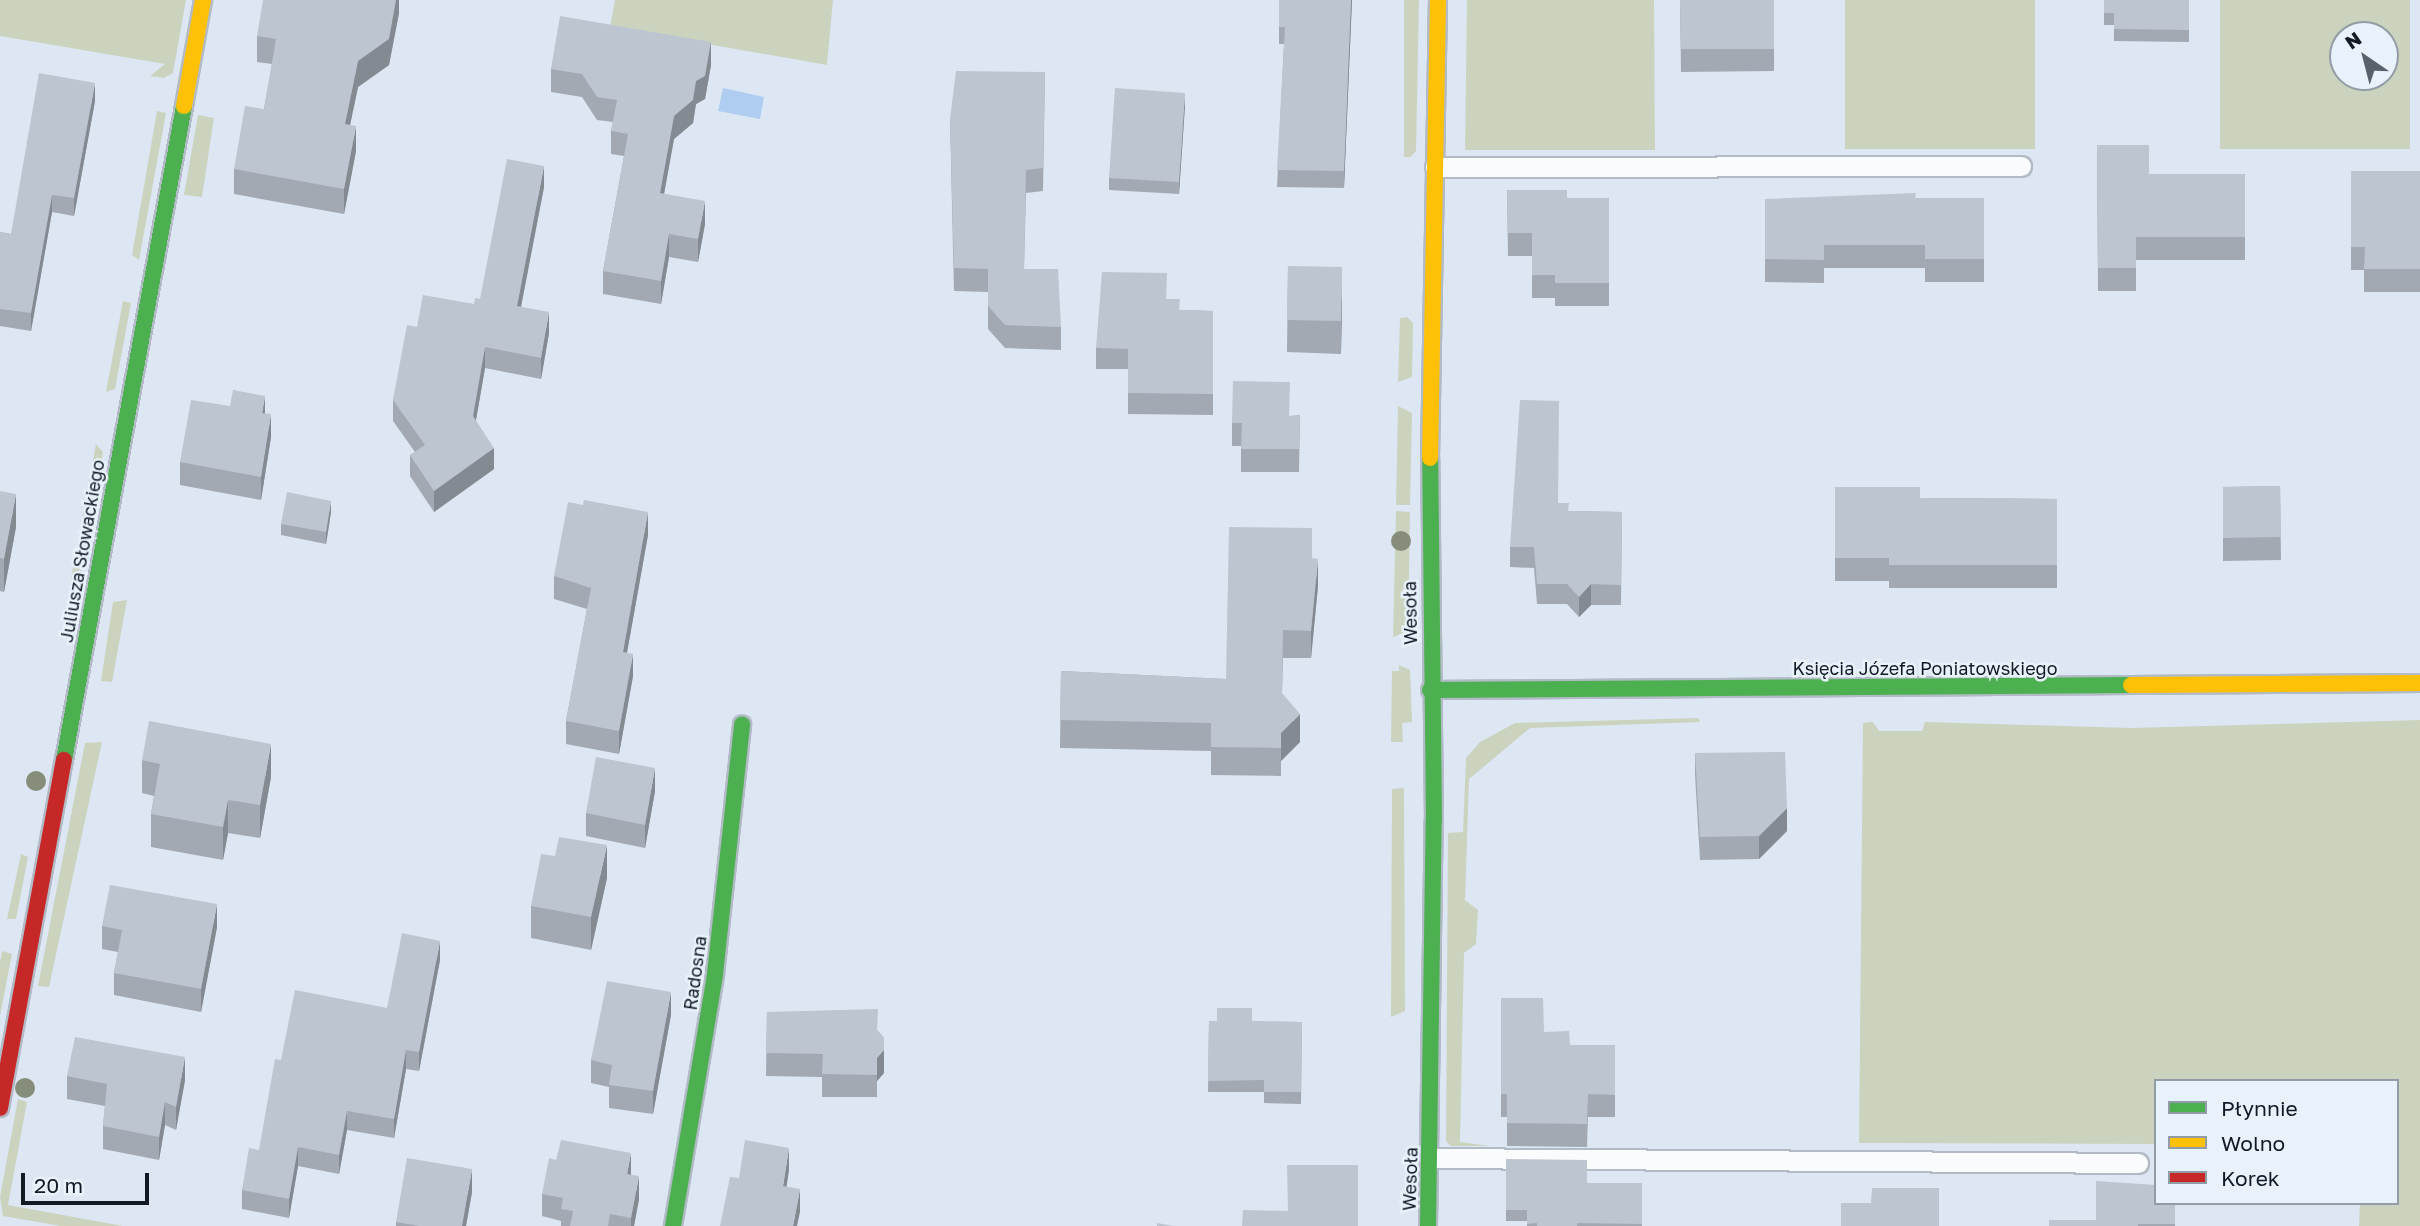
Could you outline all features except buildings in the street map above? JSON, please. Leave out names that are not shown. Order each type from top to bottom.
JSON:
[{"type":"street","name":"Juliusza Słowackiego","points":[[0,1108],[203,0]]},
{"type":"street","name":"Wesoła","points":[[1428,1226],[1434,820],[1430,690],[1438,0]]},
{"type":"street","name":"Księcia Józefa Poniatowskiego","points":[[1430,690],[2420,683]]},
{"type":"street","name":"Radosna","points":[[673,1226],[715,974],[742,724]]},
{"type":"lane","points":[[1435,167],[2021,166]]},
{"type":"lane","points":[[1430,1158],[2138,1163]]},
{"type":"green space","points":[[0,0],[186,0],[173,73],[164,78],[150,76],[165,64],[0,36]]},
{"type":"green space","points":[[615,0],[833,0],[827,65],[610,27]]},
{"type":"green space","points":[[1404,0],[1419,0],[1416,151],[1410,157],[1404,157]]},
{"type":"green space","points":[[1467,0],[1654,0],[1655,150],[1465,150]]},
{"type":"green space","points":[[1845,0],[2035,0],[2035,149],[1845,149]]},
{"type":"green space","points":[[2220,0],[2410,0],[2410,149],[2220,149]]},
{"type":"green space","points":[[157,111],[166,113],[139,260],[132,255]]},
{"type":"green space","points":[[198,115],[214,118],[202,197],[184,195]]},
{"type":"green space","points":[[123,301],[131,303],[115,389],[106,392]]},
{"type":"green space","points":[[1407,317],[1413,323],[1412,377],[1398,382],[1400,318]]},
{"type":"green space","points":[[1398,406],[1412,413],[1410,505],[1396,505]]},
{"type":"green space","points":[[96,444],[103,452],[79,586],[70,585]]},
{"type":"green space","points":[[1396,511],[1410,512],[1408,631],[1393,637]]},
{"type":"green space","points":[[127,600],[112,682],[101,681],[113,602]]},
{"type":"green space","points":[[1399,665],[1410,670],[1412,722],[1402,723],[1403,742],[1391,742],[1392,671],[1399,671]]},
{"type":"green space","points":[[1698,718],[1700,722],[1530,728],[1469,779],[1465,900],[1478,910],[1476,944],[1464,953],[1460,1142],[1490,1146],[1451,1146],[1446,1141],[1448,833],[1463,832],[1466,758],[1480,742],[1515,723]]},
{"type":"green space","points":[[2420,720],[2420,1226],[2359,1226],[2360,1205],[2399,1205],[2399,1079],[2154,1079],[2154,1144],[1859,1143],[1863,723],[1873,722],[1879,731],[1922,731],[1925,722],[2131,728]]},
{"type":"green space","points":[[102,742],[49,987],[38,986],[85,743]]},
{"type":"green space","points":[[1404,788],[1405,1011],[1391,1017],[1392,789]]},
{"type":"green space","points":[[21,854],[28,857],[16,919],[7,919]]},
{"type":"green space","points":[[2,951],[12,954],[0,1016],[0,963]]},
{"type":"green space","points":[[18,1099],[27,1102],[8,1205],[123,1226],[61,1226],[3,1216],[0,1197]]},
{"type":"water","points":[[723,88],[764,97],[760,119],[718,111]]},
{"type":"traffic: fast","points":[[64,760],[184,106]]},
{"type":"traffic: fast","points":[[1428,1226],[1434,820],[1430,458]]},
{"type":"traffic: fast","points":[[1430,690],[2131,685]]},
{"type":"traffic: fast","points":[[673,1226],[715,974],[742,724]]},
{"type":"traffic: slow","points":[[184,106],[203,0]]},
{"type":"traffic: slow","points":[[1430,458],[1438,0]]},
{"type":"traffic: slow","points":[[2131,685],[2420,683]]},
{"type":"traffic: jam","points":[[0,1108],[64,760]]}]
